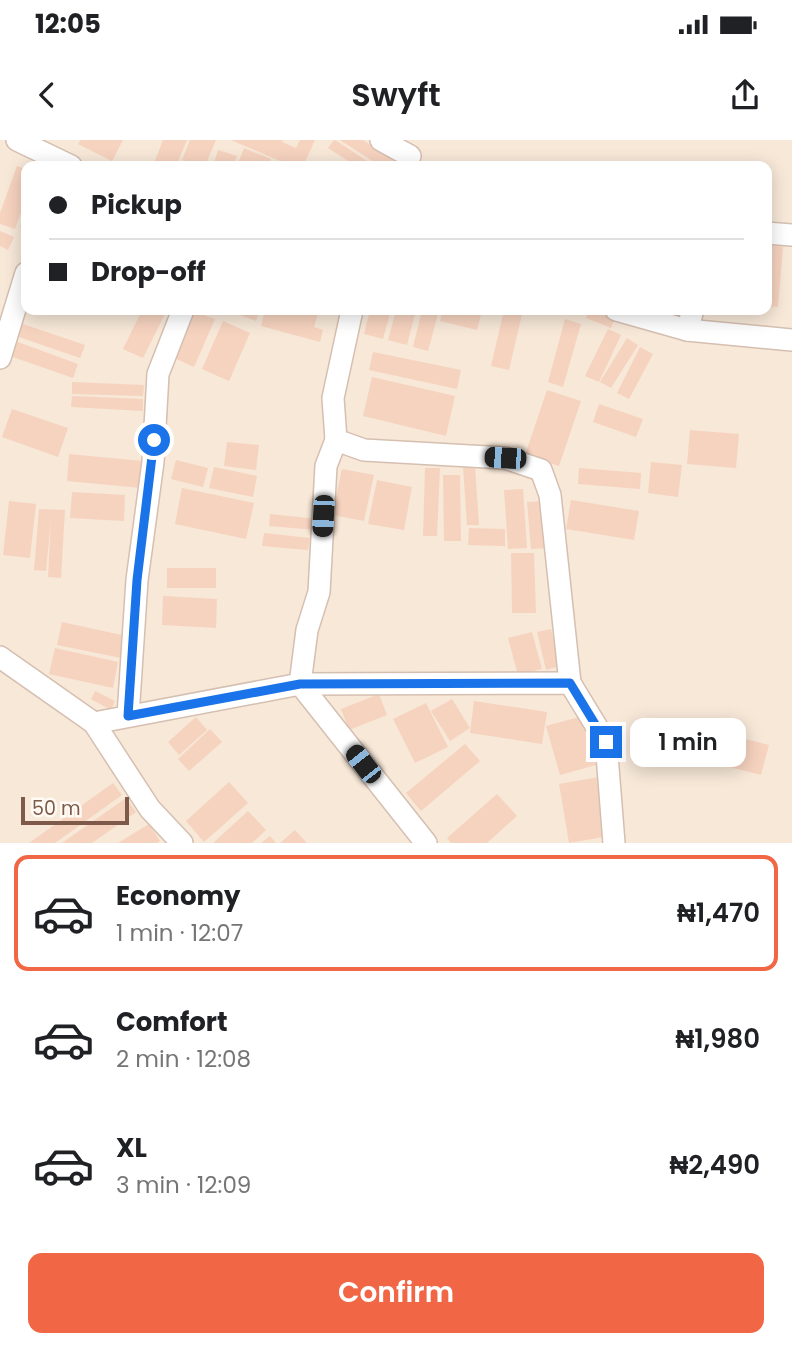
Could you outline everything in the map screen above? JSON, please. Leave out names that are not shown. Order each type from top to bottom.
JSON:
[{"type":"street","points":[[17,140],[56,161]]},
{"type":"street","points":[[381,140],[412,154]]},
{"type":"street","points":[[772,233],[792,235]]},
{"type":"street","points":[[0,358],[21,289]]},
{"type":"street","points":[[128,716],[137,580],[153,462],[158,374],[181,315]]},
{"type":"street","points":[[351,315],[333,398],[336,440],[326,466],[318,592],[307,630],[300,684],[426,843]]},
{"type":"street","points":[[653,315],[690,320],[788,346]]},
{"type":"street","points":[[336,440],[364,450],[505,458],[541,470],[550,495],[570,683],[606,742],[614,843]]},
{"type":"street","points":[[0,657],[94,723],[150,809],[182,843]]},
{"type":"street","points":[[94,723],[300,684],[570,683]]},
{"type":"shaded area","points":[[0,140],[792,140],[792,843],[0,843]]},
{"type":"building","points":[[81,140],[123,140],[112,161],[78,144]]},
{"type":"building","points":[[163,140],[187,140],[178,161],[155,161]]},
{"type":"building","points":[[190,140],[216,140],[207,161],[182,160]]},
{"type":"building","points":[[231,140],[283,140],[282,142],[296,148],[300,140],[315,140],[305,161],[280,161]]},
{"type":"building","points":[[335,140],[367,161],[348,161],[328,148]]},
{"type":"building","points":[[340,140],[363,140],[395,161],[372,161]]},
{"type":"building","points":[[244,148],[271,159],[270,161],[239,161]]},
{"type":"building","points":[[218,150],[237,156],[235,161],[215,161]]},
{"type":"building","points":[[17,166],[21,167],[21,212],[15,229],[0,224],[0,213]]},
{"type":"building","points":[[0,231],[14,237],[8,250],[0,246]]},
{"type":"building","points":[[772,246],[783,247],[778,307],[772,306]]},
{"type":"building","points":[[140,315],[164,315],[143,358],[123,349]]},
{"type":"building","points":[[188,315],[204,315],[215,319],[194,367],[170,356]]},
{"type":"building","points":[[240,315],[258,315],[256,321]]},
{"type":"building","points":[[264,315],[318,315],[314,327],[323,330],[320,342],[261,326]]},
{"type":"building","points":[[369,315],[390,315],[383,339],[364,334]]},
{"type":"building","points":[[395,315],[415,315],[407,345],[388,340]]},
{"type":"building","points":[[421,315],[438,315],[428,351],[413,347]]},
{"type":"building","points":[[442,315],[481,315],[477,330],[440,321]]},
{"type":"building","points":[[503,315],[522,315],[509,370],[491,366]]},
{"type":"building","points":[[587,315],[616,316],[611,328],[586,318]]},
{"type":"building","points":[[565,319],[581,324],[563,387],[548,382]]},
{"type":"building","points":[[223,321],[250,333],[229,381],[202,369]]},
{"type":"building","points":[[20,323],[85,345],[80,358],[16,336]]},
{"type":"building","points":[[608,329],[621,335],[599,382],[585,376]]},
{"type":"building","points":[[627,338],[638,345],[611,388],[600,382]]},
{"type":"building","points":[[15,341],[78,364],[73,378],[10,356]]},
{"type":"building","points":[[640,347],[653,354],[629,399],[617,393]]},
{"type":"building","points":[[373,352],[461,370],[457,389],[369,370]]},
{"type":"building","points":[[372,377],[455,396],[446,436],[363,416]]},
{"type":"building","points":[[72,382],[144,385],[143,396],[72,394]]},
{"type":"building","points":[[547,390],[581,401],[559,466],[525,455]]},
{"type":"building","points":[[72,396],[143,399],[143,411],[71,407]]},
{"type":"building","points":[[599,404],[643,419],[636,437],[593,422]]},
{"type":"building","points":[[12,409],[68,428],[58,457],[2,437]]},
{"type":"building","points":[[690,430],[739,434],[736,468],[687,464]]},
{"type":"building","points":[[227,442],[259,445],[256,470],[224,466]]},
{"type":"building","points":[[69,454],[143,461],[141,488],[67,481]]},
{"type":"building","points":[[176,460],[208,468],[203,487],[171,479]]},
{"type":"building","points":[[651,462],[682,465],[678,497],[648,493]]},
{"type":"building","points":[[475,466],[479,525],[467,525],[463,467]]},
{"type":"building","points":[[214,467],[257,476],[253,497],[209,488]]},
{"type":"building","points":[[425,468],[440,468],[437,536],[423,536]]},
{"type":"building","points":[[579,468],[641,473],[640,489],[578,484]]},
{"type":"building","points":[[342,469],[374,475],[364,521],[332,515]]},
{"type":"building","points":[[443,475],[460,475],[461,541],[444,541]]},
{"type":"building","points":[[377,480],[412,487],[404,530],[368,524]]},
{"type":"building","points":[[182,488],[254,503],[246,539],[175,524]]},
{"type":"building","points":[[523,489],[527,548],[508,549],[504,490]]},
{"type":"building","points":[[72,492],[125,495],[124,521],[70,518]]},
{"type":"building","points":[[571,500],[639,511],[634,540],[566,529]]},
{"type":"building","points":[[9,501],[36,504],[30,558],[3,555]]},
{"type":"building","points":[[545,501],[549,548],[531,549],[527,502]]},
{"type":"building","points":[[39,509],[65,510],[61,578],[48,577],[51,521],[46,571],[34,570]]},
{"type":"building","points":[[270,514],[317,519],[316,530],[269,526]]},
{"type":"building","points":[[469,528],[505,529],[505,546],[468,545]]},
{"type":"building","points":[[264,533],[310,538],[308,550],[262,546]]},
{"type":"building","points":[[511,553],[534,553],[536,613],[512,613]]},
{"type":"building","points":[[167,568],[216,568],[216,588],[167,588]]},
{"type":"building","points":[[163,596],[217,599],[216,628],[162,625]]},
{"type":"building","points":[[62,622],[126,636],[121,658],[57,645]]},
{"type":"building","points":[[551,629],[560,666],[546,670],[537,632]]},
{"type":"building","points":[[532,632],[542,669],[518,675],[508,638]]},
{"type":"building","points":[[55,648],[118,662],[113,688],[49,674]]},
{"type":"building","points":[[95,691],[115,701],[111,710],[91,699]]},
{"type":"building","points":[[379,694],[387,715],[349,730],[341,709]]},
{"type":"building","points":[[452,699],[470,728],[450,741],[431,711]]},
{"type":"building","points":[[474,701],[547,712],[542,744],[470,733]]},
{"type":"building","points":[[426,703],[448,747],[415,763],[393,719]]},
{"type":"building","points":[[583,716],[596,765],[560,775],[546,726]]},
{"type":"building","points":[[196,717],[207,730],[179,755],[168,742]]},
{"type":"building","points":[[210,729],[222,742],[189,771],[178,759]]},
{"type":"building","points":[[717,732],[769,745],[761,775],[709,762],[712,752],[703,750],[706,738],[715,740]]},
{"type":"building","points":[[678,737],[678,761],[632,762],[631,738]]},
{"type":"building","points":[[465,744],[480,761],[421,811],[406,793]]},
{"type":"building","points":[[599,777],[609,836],[569,843],[559,784]]},
{"type":"building","points":[[229,782],[248,803],[204,842],[186,821]]},
{"type":"building","points":[[113,783],[122,795],[55,843],[29,843]]},
{"type":"building","points":[[497,794],[517,816],[487,843],[451,843],[447,838]]},
{"type":"building","points":[[126,798],[136,812],[92,843],[62,843]]},
{"type":"building","points":[[248,811],[266,830],[252,843],[213,843]]},
{"type":"building","points":[[149,824],[160,841],[157,843],[118,843]]},
{"type":"building","points":[[295,830],[307,843],[280,843]]},
{"type":"building","points":[[270,836],[276,843],[261,843]]},
{"type":"route","points":[[154,440],[137,580],[128,716],[300,684],[570,683],[606,742]]}]
